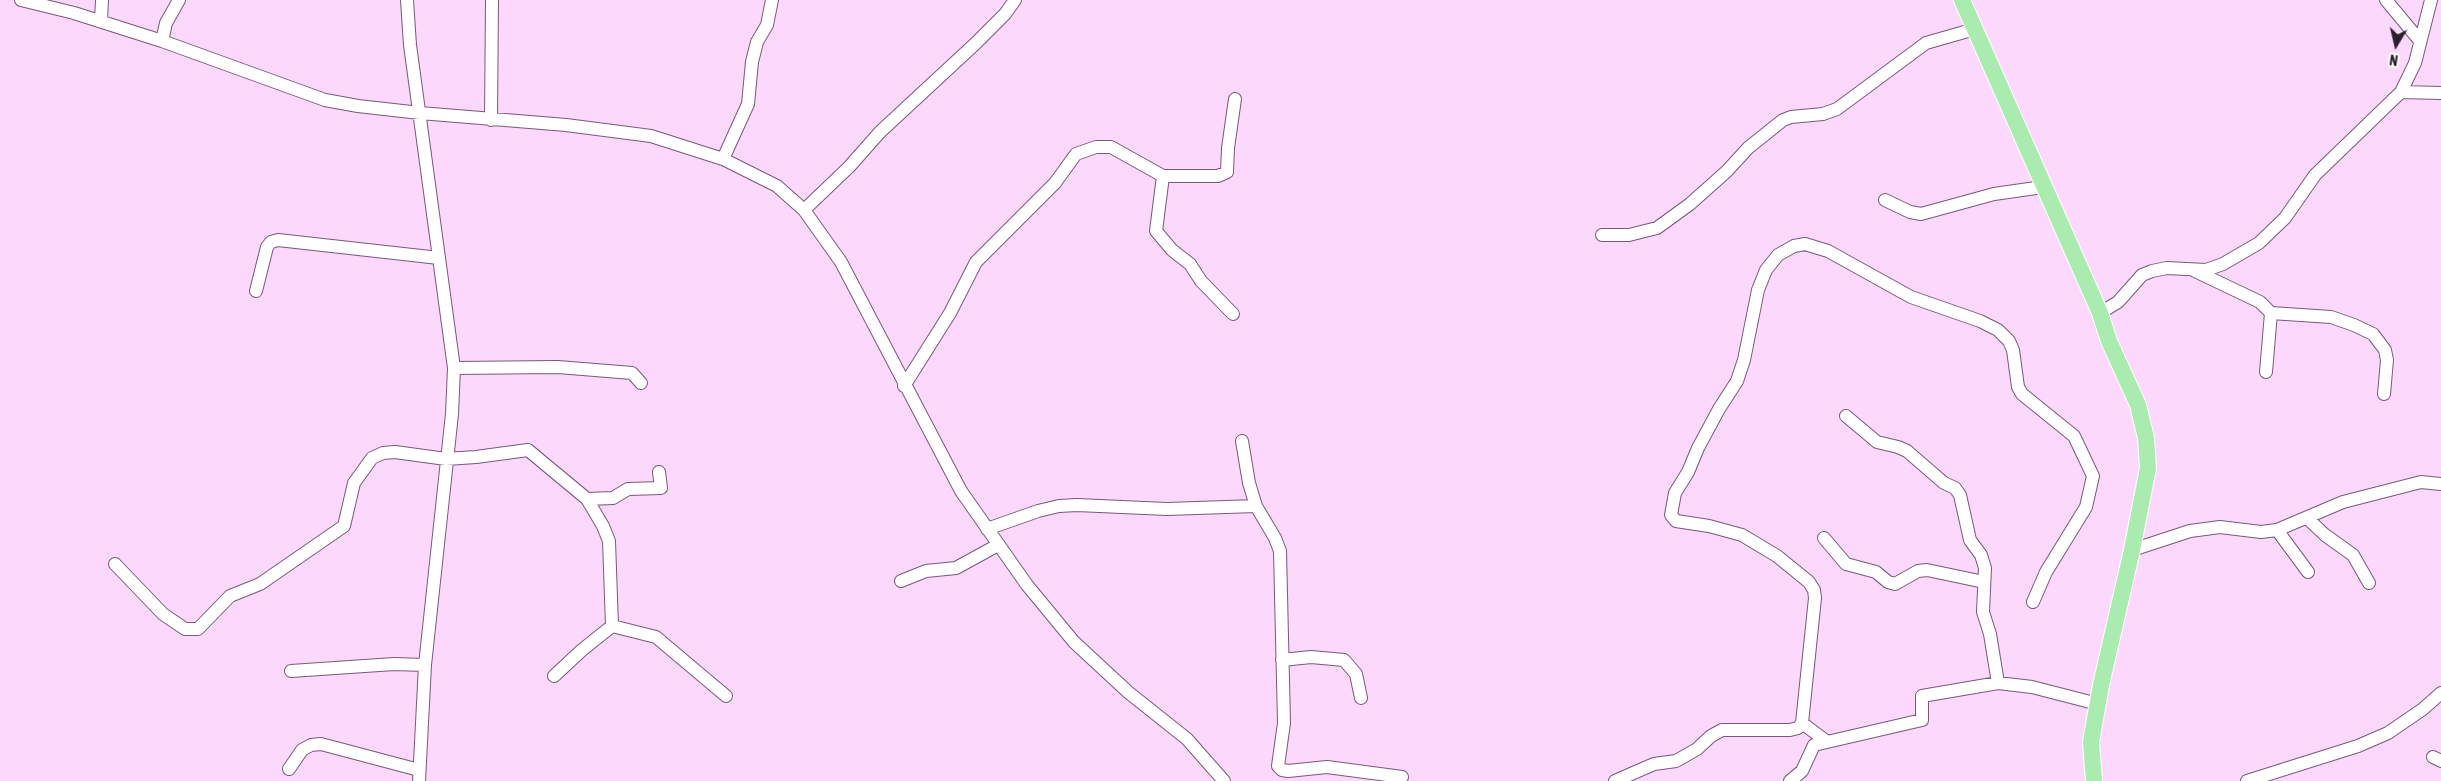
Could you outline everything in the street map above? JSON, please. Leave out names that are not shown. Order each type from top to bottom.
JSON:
[{"type":"main road","points":[[1962,0],[2100,313],[2109,341],[2138,405],[2146,438],[2148,468],[2132,550],[2106,660],[2091,742],[2094,781]]},
{"type":"street","points":[[22,0],[101,21],[162,41],[325,100],[420,113],[566,126],[651,136],[723,159],[777,186],[804,210],[841,262],[904,386],[961,492],[1027,585],[1074,642],[1128,692],[1187,740],[1224,781]]},
{"type":"street","points":[[101,21],[102,0]]},
{"type":"street","points":[[162,41],[169,17],[179,0]]},
{"type":"street","points":[[290,769],[302,750],[311,745],[320,744],[419,776],[425,665],[452,414],[454,368],[410,45],[407,0]]},
{"type":"street","points":[[492,0],[492,120]]},
{"type":"street","points":[[723,159],[748,104],[752,62],[757,42],[767,25],[772,0]]},
{"type":"street","points":[[804,210],[849,167],[880,132],[976,43],[1005,14],[1015,0]]},
{"type":"street","points":[[2386,0],[2420,41]]},
{"type":"street","points":[[2100,313],[2118,302],[2142,276],[2152,270],[2166,268],[2206,270],[2223,264],[2260,243],[2285,218],[2315,175],[2401,92],[2415,63],[2430,0]]},
{"type":"street","points":[[1602,235],[1630,235],[1657,228],[1690,204],[1728,171],[1748,148],[1783,120],[1823,114],[1837,109],[1926,43],[1975,30]]},
{"type":"street","points":[[2401,92],[2441,93]]},
{"type":"street","points":[[904,386],[950,313],[976,262],[1055,183],[1076,154],[1096,147],[1111,148],[1163,176],[1218,176],[1227,172],[1228,148],[1235,99]]},
{"type":"street","points":[[1163,176],[1156,231],[1172,250],[1190,264],[1201,280],[1233,314]]},
{"type":"street","points":[[1885,200],[1910,212],[1921,214],[1994,194],[2043,187]]},
{"type":"street","points":[[256,291],[268,247],[271,242],[278,240],[439,258]]},
{"type":"street","points":[[1615,781],[1654,764],[1676,760],[1697,750],[1711,736],[1722,730],[1790,730],[1798,728],[1802,722],[1815,598],[1814,590],[1809,582],[1777,556],[1742,535],[1676,520],[1671,515],[1675,493],[1688,472],[1698,448],[1719,409],[1737,381],[1744,360],[1758,290],[1766,270],[1778,255],[1794,246],[1804,244],[1828,251],[1911,297],[1980,321],[1998,330],[2009,341],[2013,350],[2018,387],[2022,394],[2074,436],[2092,476],[2086,507],[2046,572],[2033,602]]},
{"type":"street","points":[[2193,270],[2241,295],[2260,302],[2271,313],[2330,318],[2354,324],[2373,334],[2385,350],[2387,360],[2384,394]]},
{"type":"street","points":[[2266,372],[2271,313]]},
{"type":"street","points":[[454,368],[558,367],[632,373],[641,382]]},
{"type":"street","points":[[1846,416],[1877,442],[1898,446],[1907,451],[1944,483],[1955,488],[1960,495],[1970,540],[1981,555],[1984,568],[1983,612],[1990,634],[1998,683]]},
{"type":"street","points":[[1242,441],[1248,483],[1256,506],[1275,538],[1280,551],[1284,723],[1278,766],[1282,770],[1288,771],[1327,767],[1400,779]]},
{"type":"street","points":[[115,564],[163,614],[185,629],[198,629],[212,617],[230,596],[260,584],[344,526],[354,483],[372,458],[383,453],[396,452],[446,458],[476,457],[528,450],[587,499],[603,526],[609,541],[612,626]]},
{"type":"street","points":[[587,499],[613,498],[628,489],[661,488],[659,472]]},
{"type":"street","points":[[2132,550],[2190,531],[2220,527],[2261,532],[2277,530],[2344,502],[2421,482],[2441,484]]},
{"type":"street","points":[[987,529],[1038,511],[1059,506],[1167,509],[1256,506]]},
{"type":"street","points":[[2307,518],[2325,535],[2353,555],[2368,583]]},
{"type":"street","points":[[2277,530],[2308,572]]},
{"type":"street","points":[[1824,538],[1846,564],[1876,572],[1888,582],[1895,584],[1918,571],[1927,570],[1984,582]]},
{"type":"street","points":[[902,581],[926,570],[956,568],[998,545]]},
{"type":"street","points":[[554,676],[612,626]]},
{"type":"street","points":[[612,626],[656,637],[726,696]]},
{"type":"street","points":[[1282,660],[1311,657],[1344,660],[1356,674],[1361,698]]},
{"type":"street","points":[[291,671],[394,664],[425,665]]},
{"type":"street","points":[[1790,781],[1802,771],[1812,747],[1826,741],[1922,720],[1922,696],[1998,683],[2032,687],[2098,704]]},
{"type":"street","points":[[2247,781],[2358,746],[2388,733],[2423,709],[2441,693]]},
{"type":"street","points":[[1802,722],[1826,741]]}]
